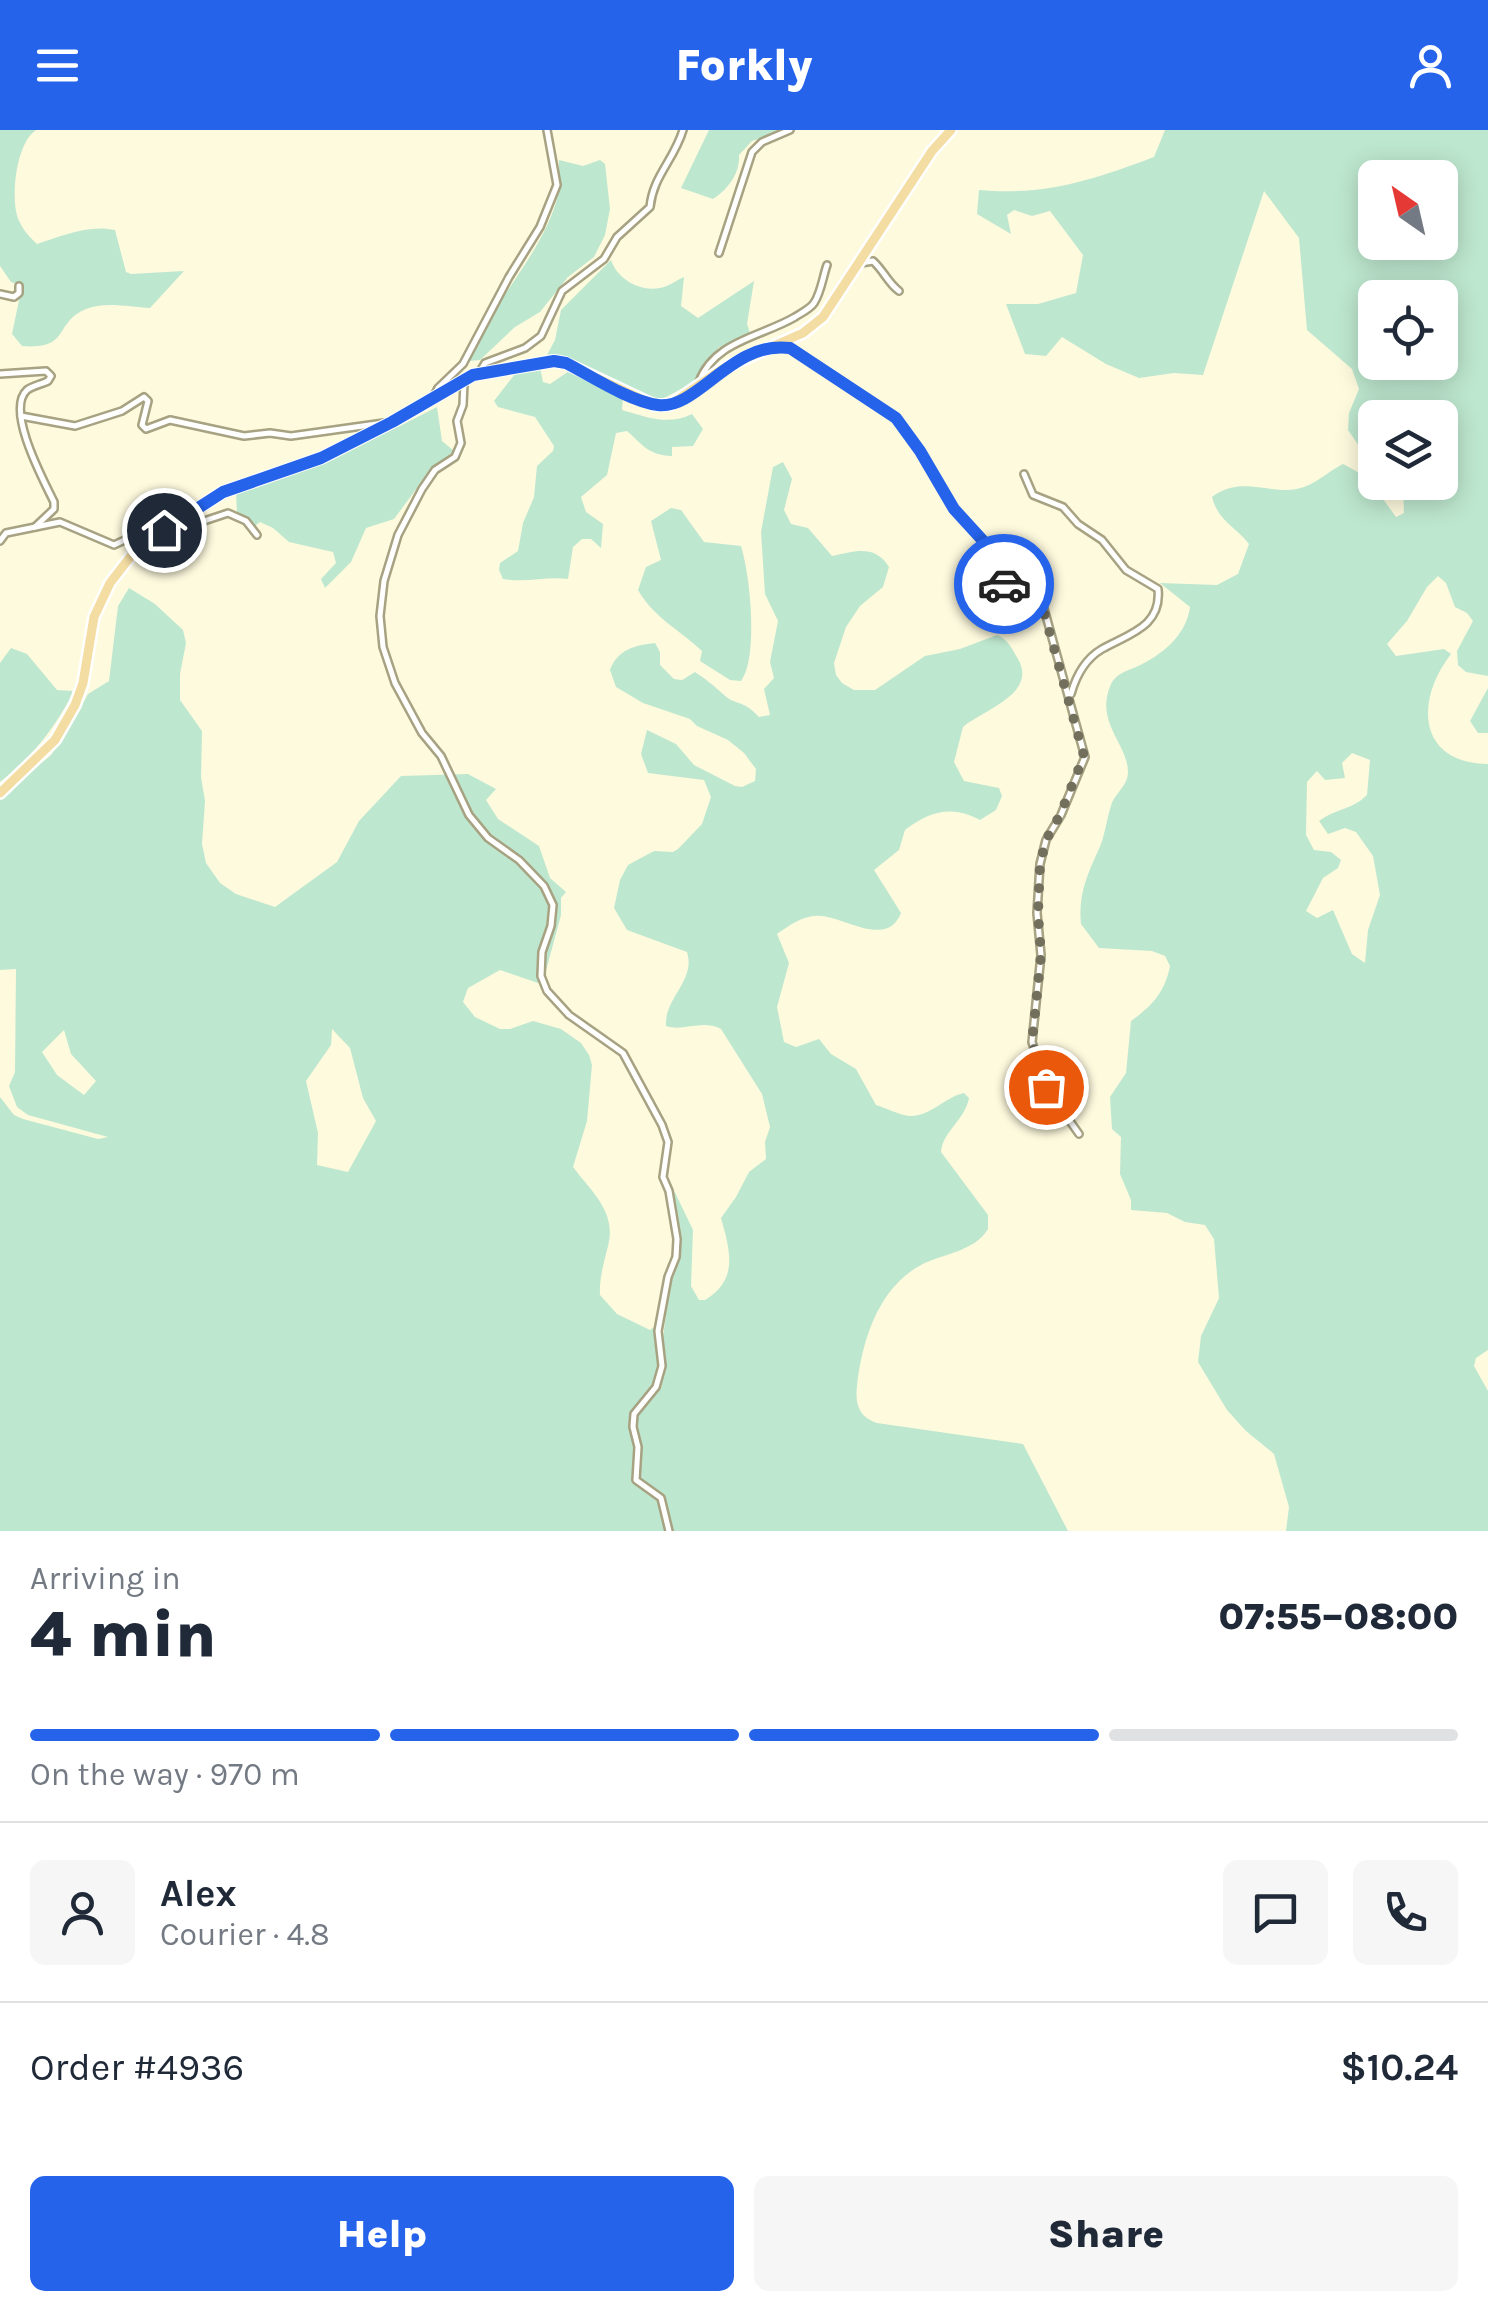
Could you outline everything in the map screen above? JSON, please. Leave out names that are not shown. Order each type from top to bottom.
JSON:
[{"type":"main road","points":[[0,793],[55,740],[75,705],[83,683],[94,617],[110,584],[138,546],[223,492],[321,458],[479,372],[554,361],[662,406],[678,402],[724,368],[812,327],[861,264],[932,152],[951,130]]},
{"type":"street","points":[[433,399],[438,388],[464,364],[540,227],[557,185],[547,130]]},
{"type":"street","points":[[479,372],[486,362],[509,356],[541,336],[562,292],[604,259],[623,230],[650,207],[652,185],[678,147],[683,130]]},
{"type":"street","points":[[719,252],[752,152],[762,142],[790,130]]},
{"type":"street","points":[[861,264],[874,262],[899,292]]},
{"type":"street","points":[[696,389],[703,371],[720,352],[733,343],[773,330],[815,302],[827,264]]},
{"type":"street","points":[[0,294],[14,297],[19,286]]},
{"type":"street","points":[[771,346],[790,348],[896,418],[954,509],[986,544],[996,573],[1005,584],[1031,595],[1042,605],[1084,756],[1046,840],[1040,864],[1041,955],[1032,1042],[1046,1087],[1079,1134]]},
{"type":"street","points":[[0,374],[38,370],[50,376],[48,381],[28,388],[22,395],[26,440],[54,502],[54,510],[35,526]]},
{"type":"street","points":[[464,380],[464,404],[457,421],[461,443],[455,456],[434,470],[422,489],[398,536],[384,581],[380,616],[383,647],[394,683],[422,733],[441,756],[469,816],[488,838],[519,860],[544,886],[553,905],[542,952],[546,990],[569,1015],[623,1053],[668,1142],[663,1178],[678,1239],[676,1257],[668,1276],[658,1331],[659,1376],[634,1414],[633,1427],[638,1447],[636,1480],[661,1498],[665,1525],[670,1531]]},
{"type":"street","points":[[22,416],[75,426],[122,411],[144,397],[147,409],[142,425],[146,429],[170,420],[244,436],[291,436],[392,422]]},
{"type":"street","points":[[1024,474],[1033,494],[1063,507],[1078,524],[1102,540],[1126,570],[1158,589],[1157,606],[1143,630],[1100,650],[1087,662],[1075,677],[1070,698]]},
{"type":"street","points":[[138,546],[156,552],[198,524],[228,513],[246,521],[257,535]]},
{"type":"street","points":[[0,541],[6,533],[60,522],[114,545],[146,530],[164,530]]},
{"type":"green space","points":[[0,130],[36,130],[20,156],[15,191],[19,221],[37,244],[85,230],[115,230],[126,272],[184,271],[150,308],[109,305],[86,309],[69,321],[55,340],[22,346],[12,334],[22,286],[11,282],[0,266]]},
{"type":"green space","points":[[709,130],[784,130],[752,141],[739,155],[732,180],[713,199],[681,188]]},
{"type":"green space","points":[[1165,130],[1488,130],[1488,676],[1466,672],[1458,665],[1457,651],[1473,621],[1455,607],[1446,583],[1438,576],[1387,644],[1396,656],[1444,649],[1451,654],[1432,690],[1429,726],[1447,753],[1465,761],[1488,764],[1488,1350],[1476,1358],[1474,1366],[1488,1391],[1488,1531],[1286,1531],[1289,1507],[1274,1454],[1227,1410],[1198,1362],[1201,1336],[1219,1298],[1214,1239],[1205,1225],[1185,1222],[1167,1213],[1131,1210],[1120,1174],[1121,1137],[1112,1129],[1110,1097],[1126,1073],[1131,1021],[1156,998],[1170,966],[1165,956],[1152,951],[1099,948],[1081,924],[1087,877],[1113,802],[1128,772],[1106,710],[1111,684],[1122,673],[1163,650],[1184,627],[1190,607],[1160,583],[1217,585],[1238,574],[1249,544],[1223,518],[1212,497],[1240,486],[1296,489],[1343,464],[1358,472],[1358,500],[1384,500],[1396,517],[1404,513],[1404,500],[1458,500],[1458,400],[1358,400],[1358,444],[1348,430],[1349,413],[1359,389],[1352,369],[1307,330],[1299,238],[1264,191],[1203,375],[1174,373],[1139,378],[1106,364],[1062,337],[1046,356],[1025,354],[1006,304],[1038,304],[1076,293],[1083,255],[1050,211],[1032,216],[1014,210],[1007,215],[1011,234],[977,214],[979,190],[1026,191],[1110,173],[1154,157]],"holes":[[[1352,753],[1370,760],[1367,795],[1319,821],[1328,834],[1345,828],[1356,832],[1373,856],[1380,895],[1368,930],[1365,963],[1352,954],[1333,910],[1317,918],[1306,911],[1323,878],[1338,868],[1341,860],[1331,852],[1314,850],[1306,835],[1307,782],[1317,771],[1325,780],[1345,778],[1342,763]]]},
{"type":"green space","points":[[559,160],[583,166],[600,160],[605,164],[610,209],[605,235],[594,257],[568,277],[540,312],[515,327],[480,360],[469,361],[552,214],[560,187]]},
{"type":"green space","points":[[611,260],[624,278],[645,288],[663,287],[684,277],[681,306],[698,318],[754,281],[747,324],[750,333],[718,348],[693,383],[662,399],[554,354],[547,355],[555,340],[561,310]]},
{"type":"green space","points":[[540,367],[543,382],[550,384],[572,369],[623,397],[622,410],[666,420],[692,414],[703,429],[693,446],[672,447],[672,456],[651,451],[627,431],[616,433],[607,475],[581,497],[586,512],[603,524],[601,548],[591,539],[582,539],[573,547],[568,579],[503,579],[500,563],[518,551],[523,523],[534,497],[537,466],[554,446],[535,417],[498,407],[494,401],[518,370]]},
{"type":"green space","points":[[437,407],[442,441],[454,451],[432,468],[394,519],[366,528],[351,562],[325,588],[321,579],[336,563],[333,552],[289,542],[273,528],[260,522],[255,526],[237,513],[236,493],[317,464]]},
{"type":"green space","points":[[783,462],[792,479],[784,510],[791,524],[808,528],[832,556],[871,552],[889,567],[883,587],[860,606],[846,627],[834,663],[842,683],[854,690],[875,690],[925,656],[960,649],[997,635],[1009,645],[1022,671],[1015,691],[963,727],[954,762],[964,781],[999,788],[1002,796],[996,810],[980,820],[941,812],[905,830],[899,850],[874,870],[901,913],[886,929],[815,916],[777,934],[789,963],[777,1007],[784,1042],[796,1047],[819,1039],[831,1054],[856,1069],[876,1105],[917,1115],[957,1095],[964,1093],[969,1098],[941,1152],[988,1215],[988,1229],[975,1243],[921,1265],[894,1287],[868,1334],[859,1369],[858,1404],[866,1417],[877,1423],[1023,1444],[1068,1531],[0,1531],[0,1097],[14,1115],[23,1119],[98,1139],[108,1137],[28,1115],[17,1107],[9,1086],[15,1072],[16,969],[0,970],[0,798],[51,755],[88,694],[109,681],[118,606],[129,588],[155,604],[183,630],[186,643],[180,700],[202,731],[202,844],[206,863],[220,883],[236,894],[275,907],[337,862],[359,821],[401,776],[468,774],[496,789],[486,800],[498,819],[539,846],[550,878],[566,892],[561,898],[561,915],[544,978],[538,983],[500,970],[468,988],[463,1002],[475,1017],[500,1029],[533,1021],[561,1029],[581,1043],[589,1055],[592,1065],[587,1121],[573,1167],[601,1203],[609,1223],[600,1295],[617,1314],[650,1330],[654,1327],[663,1338],[669,1289],[679,1253],[669,1180],[693,1230],[691,1286],[699,1300],[705,1300],[723,1283],[729,1264],[721,1218],[749,1172],[766,1159],[765,1142],[770,1127],[762,1094],[721,1029],[707,1025],[666,1026],[670,1007],[687,972],[687,952],[627,930],[614,908],[628,865],[654,851],[678,849],[702,824],[711,797],[704,780],[648,773],[641,754],[647,730],[676,744],[694,765],[735,786],[755,781],[756,769],[728,740],[616,687],[610,670],[628,650],[655,643],[660,665],[674,679],[682,680],[695,672],[759,717],[770,715],[764,689],[774,678],[770,662],[778,621],[765,594],[761,532],[773,467]],"holes":[[[332,1029],[350,1048],[363,1098],[376,1121],[348,1172],[317,1165],[318,1133],[306,1081],[331,1045]],[[64,1030],[71,1054],[96,1081],[84,1095],[57,1075],[42,1052]]]},
{"type":"green space","points":[[671,508],[681,510],[704,542],[741,546],[750,595],[751,636],[747,670],[741,681],[730,680],[700,661],[702,651],[659,616],[638,590],[646,567],[661,560],[651,521]]},
{"type":"green space","points":[[11,648],[27,654],[57,690],[74,691],[42,741],[0,782],[0,663]]},
{"type":"green space","points":[[1488,688],[1488,733],[1478,733],[1470,721]]},
{"type":"way so far","points":[[1004,584],[1031,595],[1042,605],[1084,756],[1046,840],[1040,864],[1041,955],[1032,1042],[1046,1087]]},
{"type":"route","points":[[164,530],[223,492],[321,458],[479,372],[545,360],[566,363],[662,406],[678,402],[724,368],[771,346],[790,348],[896,418],[954,509],[986,544],[1004,584]]}]
